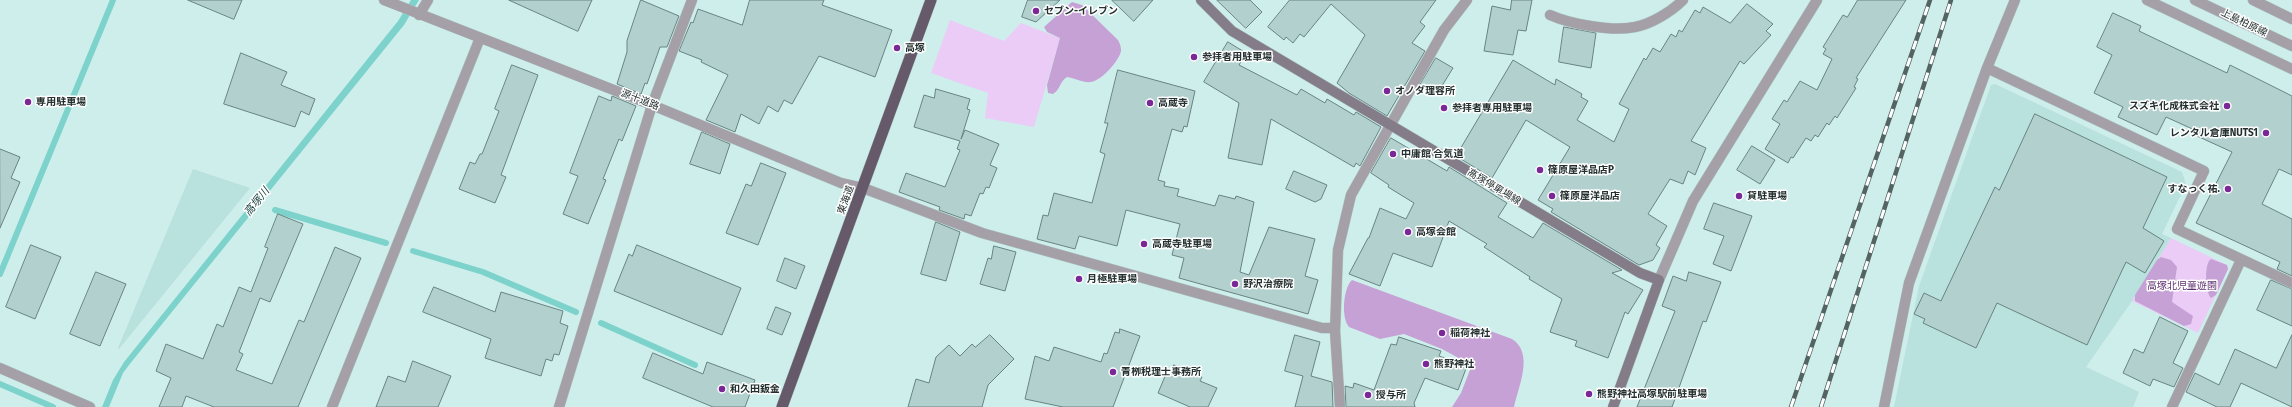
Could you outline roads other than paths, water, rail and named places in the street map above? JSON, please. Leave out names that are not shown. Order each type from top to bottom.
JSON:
[{"type":"highway","name":"東海道","points":[[782,407],[931,0]]},
{"type":"main road","name":"高塚停車場線","points":[[1200,0],[1232,31],[1640,273],[1660,280]]},
{"type":"main road","points":[[1613,407],[1660,280]]},
{"type":"street","name":"源十道路","points":[[384,0],[403,5],[418,14],[652,105],[841,183],[863,188],[982,233],[1315,326],[1335,328]]},
{"type":"street","points":[[418,14],[428,0]]},
{"type":"street","points":[[559,407],[652,105],[692,0]]},
{"type":"street","points":[[1340,407],[1335,328],[1338,250],[1347,207],[1356,183],[1389,124],[1444,30],[1467,0]]},
{"type":"street","points":[[1550,15],[1580,24],[1628,28],[1641,26],[1666,13],[1683,0]]},
{"type":"street","points":[[1660,280],[1693,201],[1816,0]]},
{"type":"street","points":[[1884,407],[1909,283],[1987,68],[2015,0]]},
{"type":"street","points":[[2146,0],[2292,69]]},
{"type":"street","name":"上島柏原線","points":[[2195,0],[2292,46]]},
{"type":"street","points":[[2253,0],[2292,19]]},
{"type":"street","points":[[332,407],[480,38]]},
{"type":"street","points":[[1987,68],[2204,171],[2177,229],[2292,283]]},
{"type":"street","points":[[2172,407],[2242,260]]},
{"type":"street","points":[[0,368],[89,407]]},
{"type":"water","name":"高塚川","points":[[411,0],[419,0],[404,25],[129,365],[123,373],[109,407],[102,407],[113,380],[124,362],[398,21]]},
{"type":"waterway","points":[[0,274],[113,0]]},
{"type":"waterway","points":[[275,210],[386,243]]},
{"type":"waterway","points":[[413,251],[483,272],[576,312]]},
{"type":"waterway","points":[[601,323],[695,365]]},
{"type":"waterway","points":[[0,384],[53,407]]},
{"type":"railway","points":[[1791,407],[1930,0]]},
{"type":"railway","points":[[1821,407],[1951,0]]},
{"type":"place","name":"セブン-イレブン","points":[[1036,11]]},
{"type":"place","name":"高塚","points":[[897,48]]},
{"type":"place","name":"参拝者用駐車場","points":[[1194,57]]},
{"type":"place","name":"オノダ理容所","points":[[1387,91]]},
{"type":"place","name":"専用駐車場","points":[[28,102]]},
{"type":"place","name":"高蔵寺","points":[[1150,103]]},
{"type":"place","name":"スズキ化成株式会社","points":[[2227,106]]},
{"type":"place","name":"参拝者専用駐車場","points":[[1444,108]]},
{"type":"place","name":"レンタル倉庫NUTS1","points":[[2266,133]]},
{"type":"place","name":"中庸館 合気道","points":[[1393,154]]},
{"type":"place","name":"篠原屋洋品店P","points":[[1540,170]]},
{"type":"place","name":"すなっく祐.","points":[[2228,189]]},
{"type":"place","name":"篠原屋洋品店","points":[[1552,196]]},
{"type":"place","name":"貸駐車場","points":[[1739,196]]},
{"type":"place","name":"高塚会館","points":[[1408,232]]},
{"type":"place","name":"高蔵寺駐車場","points":[[1144,244]]},
{"type":"place","name":"月極駐車場","points":[[1079,279]]},
{"type":"place","name":"野沢治療院","points":[[1235,284]]},
{"type":"place","name":"稲荷神社","points":[[1442,333]]},
{"type":"place","name":"熊野神社","points":[[1426,364]]},
{"type":"place","name":"青栁税理士事務所","points":[[1113,372]]},
{"type":"place","name":"和久田鈑金","points":[[722,389]]},
{"type":"place","name":"熊野神社高塚駅前駐車場","points":[[1589,394]]},
{"type":"place","name":"授与所","points":[[1368,395]]},
{"type":"park label","name":"高塚北児童遊園","points":[[2182,286]]}]
